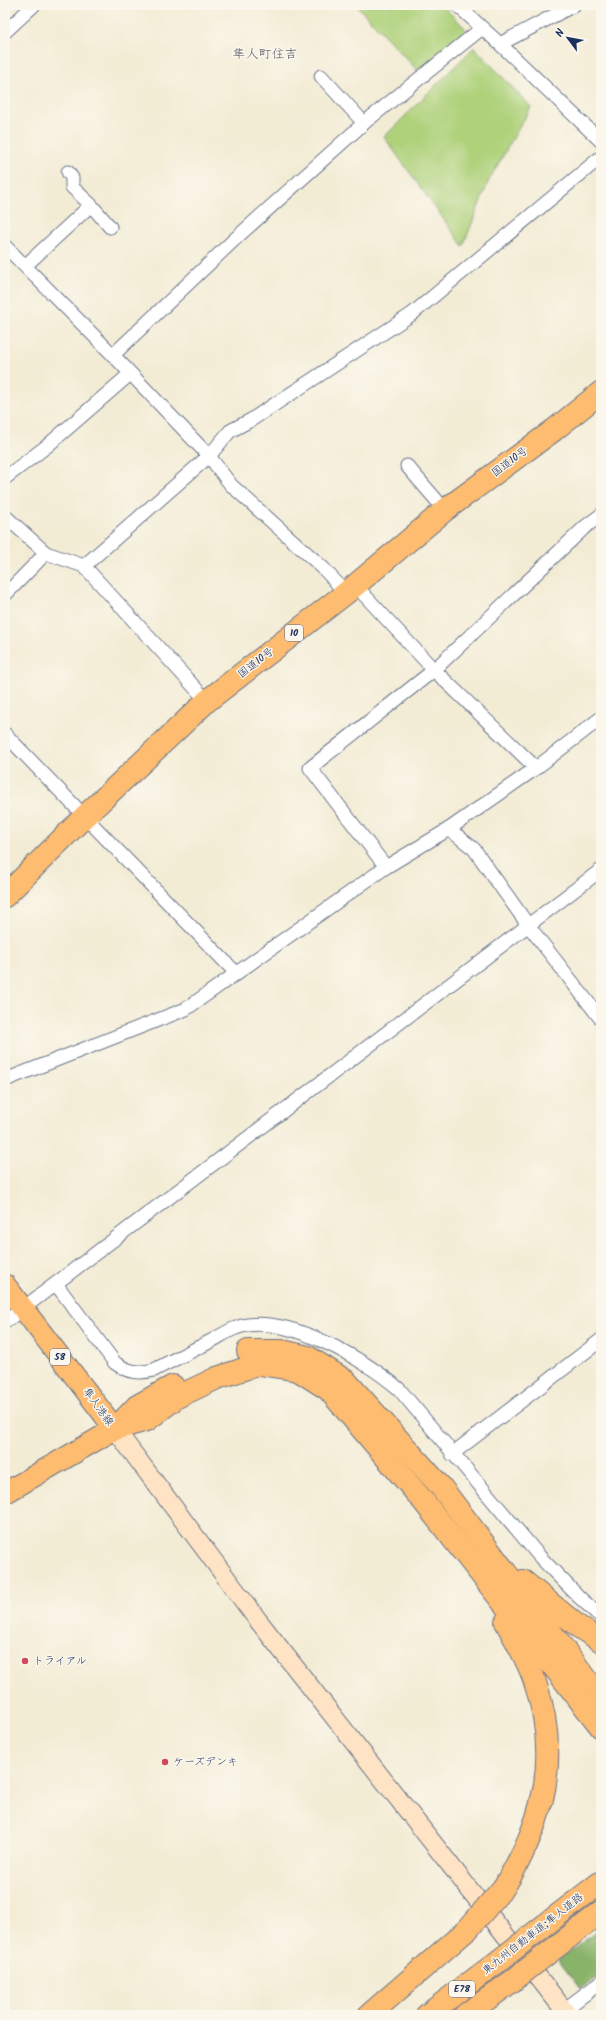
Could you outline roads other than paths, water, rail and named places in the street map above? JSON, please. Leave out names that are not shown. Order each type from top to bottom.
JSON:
[{"type":"highway","name":"国道10号","points":[[5,896],[85,816],[207,701],[350,589],[445,510],[554,430],[601,392]]},
{"type":"highway","points":[[115,1429],[136,1406],[212,1366],[248,1351],[282,1351],[308,1357],[346,1381],[441,1487],[486,1563],[601,1727]]},
{"type":"highway","points":[[486,1563],[601,1641]]},
{"type":"highway","points":[[486,1563],[601,1698]]},
{"type":"highway","points":[[369,2015],[468,1929],[504,1887],[528,1844],[537,1822],[547,1774],[547,1743],[542,1707],[534,1678],[486,1563]]},
{"type":"highway","name":"東九州自動車道;隼人道路","points":[[427,2015],[601,1882]]},
{"type":"highway","name":"E78","points":[[465,2015],[511,1982],[601,1912]]},
{"type":"main road","name":"隼人港線","points":[[5,1285],[115,1429],[5,1493]]},
{"type":"street","points":[[5,32],[34,5]]},
{"type":"street","points":[[457,5],[500,44],[601,142]]},
{"type":"street","points":[[500,44],[574,5]]},
{"type":"street","points":[[113,355],[236,238],[364,123],[482,29]]},
{"type":"street","points":[[321,76],[364,123]]},
{"type":"street","points":[[84,566],[209,456],[230,431],[251,420],[412,314],[601,156]]},
{"type":"street","points":[[68,172],[72,178],[72,187],[91,205],[110,227]]},
{"type":"street","points":[[25,266],[91,205]]},
{"type":"street","points":[[5,246],[113,355],[209,456],[231,485],[323,568],[350,589],[536,768]]},
{"type":"street","points":[[5,478],[47,446],[130,374]]},
{"type":"street","points":[[407,466],[445,510]]},
{"type":"street","points":[[386,867],[310,768],[434,670],[584,527],[601,515]]},
{"type":"street","points":[[5,516],[46,553],[84,566],[207,701]]},
{"type":"street","points":[[5,596],[46,553]]},
{"type":"street","points":[[5,1080],[186,1009],[386,867],[449,829],[536,768],[601,718]]},
{"type":"street","points":[[5,734],[237,974]]},
{"type":"street","points":[[449,829],[474,849],[528,925],[601,1018]]},
{"type":"street","points":[[5,1322],[601,870]]},
{"type":"street","points":[[56,1284],[115,1363],[124,1369],[134,1372],[144,1373],[154,1370],[236,1328],[257,1325],[278,1326],[311,1336],[372,1369],[391,1382],[406,1398],[540,1557],[579,1597],[601,1616]]},
{"type":"street","points":[[452,1454],[601,1340]]},
{"type":"street","points":[[115,1429],[257,1619],[566,2013],[601,1982]]},
{"type":"place","name":"トライアル","points":[[25,1661]]},
{"type":"place","name":"ケーズデンキ","points":[[165,1762]]},
{"type":"district","name":"隼人町住吉","points":[[265,54]]}]
